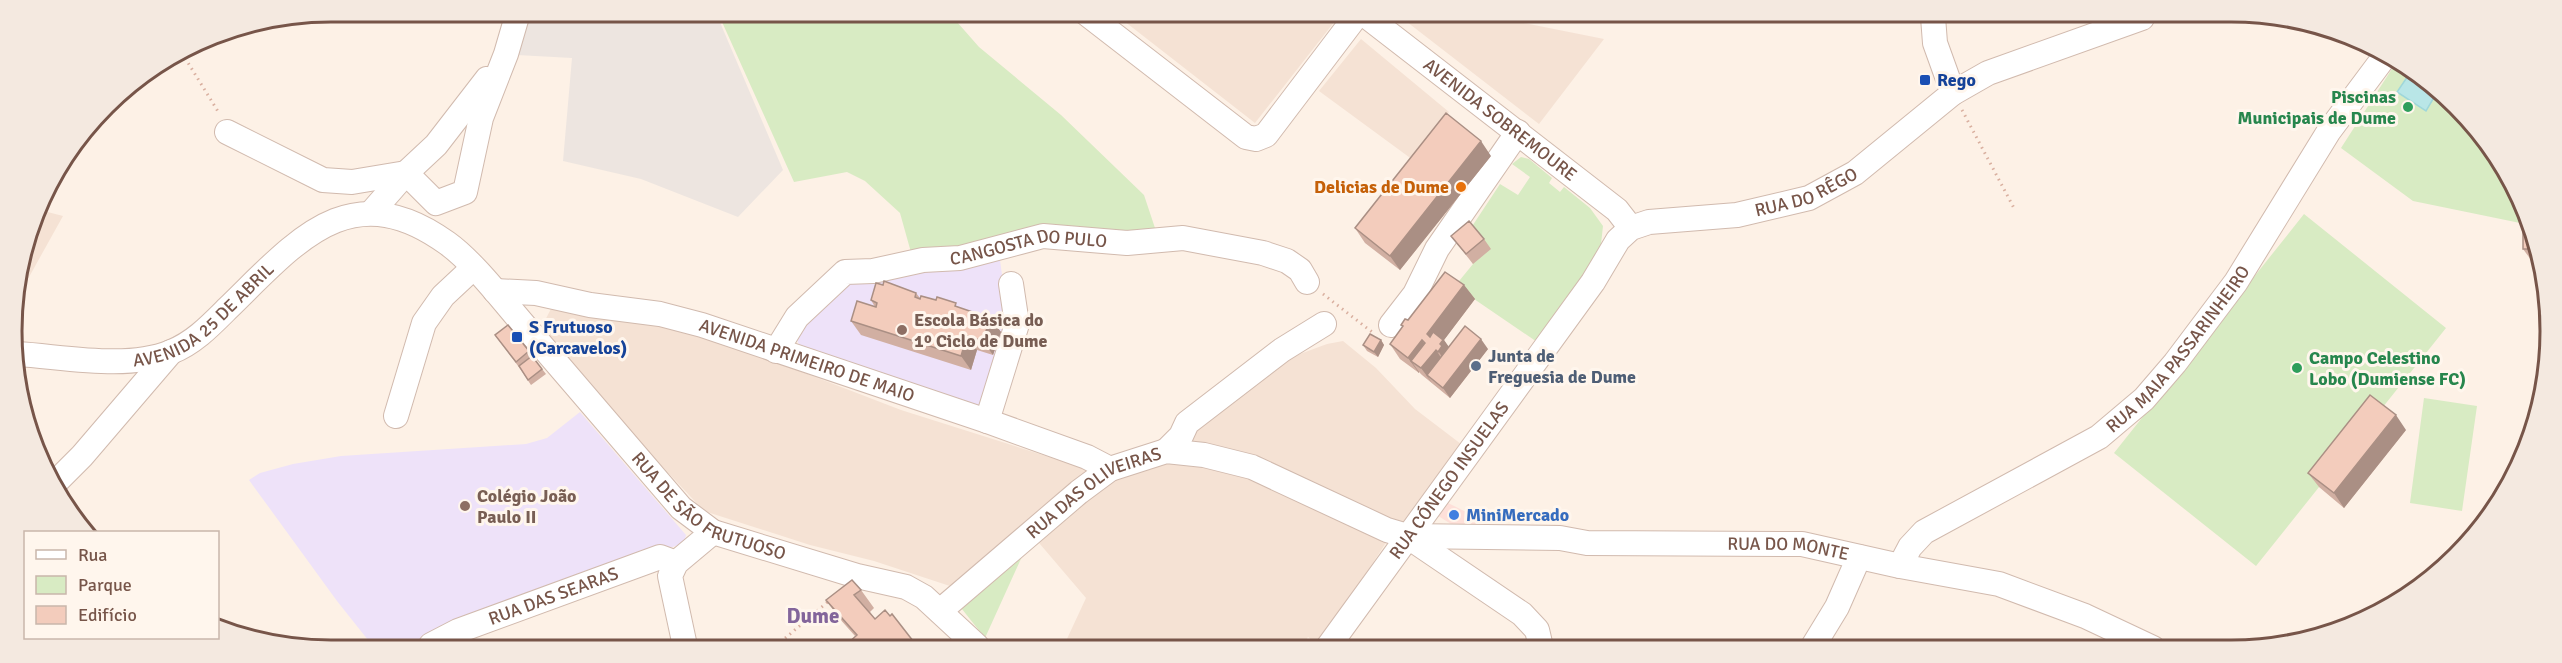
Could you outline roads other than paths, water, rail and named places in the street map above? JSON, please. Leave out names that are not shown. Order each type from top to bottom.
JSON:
[{"type":"street","points":[[406,173],[436,203],[465,192],[481,118],[506,54],[515,22]]},
{"type":"street","points":[[1097,22],[1246,137],[1256,139],[1266,135],[1352,22]]},
{"type":"street","name":"AVENIDA SOBREMOURE","points":[[1374,22],[1617,210],[1631,228]]},
{"type":"street","points":[[1933,22],[1935,43],[1953,93]]},
{"type":"street","name":"RUA DO RÊGO","points":[[1631,228],[1649,222],[1737,215],[1809,198],[1855,173],[1953,93],[1988,73],[2131,22]]},
{"type":"street","points":[[370,213],[406,173],[436,146],[506,54]]},
{"type":"street","name":"RUA MAIA PASSARINHEIRO","points":[[1900,566],[1910,547],[1924,532],[2099,437],[2144,399],[2175,363],[2236,282],[2329,131],[2381,62]]},
{"type":"street","points":[[227,132],[324,180],[352,182],[406,173]]},
{"type":"street","points":[[1391,325],[1414,294],[1437,249],[1518,132]]},
{"type":"street","name":"RUA DE SÃO FRUTUOSO","points":[[370,213],[419,224],[449,244],[495,291],[681,508],[713,532],[857,576],[906,587],[924,597],[940,610],[970,640]]},
{"type":"street","name":"AVENIDA 25 DE ABRIL","points":[[23,354],[131,362],[171,352],[202,333],[296,242],[329,221],[370,213]]},
{"type":"street","name":"RUA CÓNEGO INSUELAS","points":[[1333,640],[1593,282],[1618,240],[1631,228]]},
{"type":"street","name":"CANGOSTA DO PULO","points":[[776,351],[797,317],[845,272],[873,271],[923,260],[960,258],[1043,236],[1128,243],[1183,238],[1263,253],[1287,261],[1300,270],[1307,282]]},
{"type":"street","points":[[396,416],[424,323],[443,296],[473,268]]},
{"type":"street","points":[[987,420],[1017,324],[1011,284]]},
{"type":"street","name":"AVENIDA PRIMEIRO DE MAIO","points":[[495,291],[536,293],[590,305],[660,314],[702,325],[987,420],[1087,457],[1110,469]]},
{"type":"street","points":[[1167,451],[1181,436],[1187,423],[1282,350],[1324,324]]},
{"type":"street","points":[[60,478],[82,456],[171,352]]},
{"type":"street","name":"RUA DAS OLIVEIRAS","points":[[940,610],[1079,492],[1110,469],[1167,451],[1204,455],[1252,467],[1387,530],[1407,536]]},
{"type":"street","points":[[684,640],[670,576],[676,563],[713,532]]},
{"type":"street","points":[[1407,536],[1522,614],[1537,630],[1539,640]]},
{"type":"street","name":"RUA DO MONTE","points":[[1407,536],[1560,538],[1587,543],[1802,544],[1900,566],[1999,584],[2085,616],[2136,640]]},
{"type":"street","name":"RUA DAS SEARAS","points":[[441,640],[458,631],[660,557],[676,563]]},
{"type":"street","points":[[1817,640],[1837,607],[1859,557]]},
{"type":"water","points":[[2407,78],[2433,98],[2426,111],[2397,92]]},
{"type":"place","name":"Rego","points":[[1925,80]]},
{"type":"place","name":"Piscinas Municipais de Dume","points":[[2408,107]]},
{"type":"place","name":"Delicias de Dume","points":[[1461,187]]},
{"type":"place","name":"Escola Básica do 1º Ciclo de Dume","points":[[902,330]]},
{"type":"place","name":"S Frutuoso (Carcavelos)","points":[[517,337]]},
{"type":"place","name":"Junta de Freguesia de Dume","points":[[1476,366]]},
{"type":"place","name":"Campo Celestino Lobo (Dumiense FC)","points":[[2297,368]]},
{"type":"place","name":"Colégio João Paulo II","points":[[465,506]]},
{"type":"place","name":"MiniMercado","points":[[1454,515]]},
{"type":"district","name":"Dume","points":[[813,616]]}]
